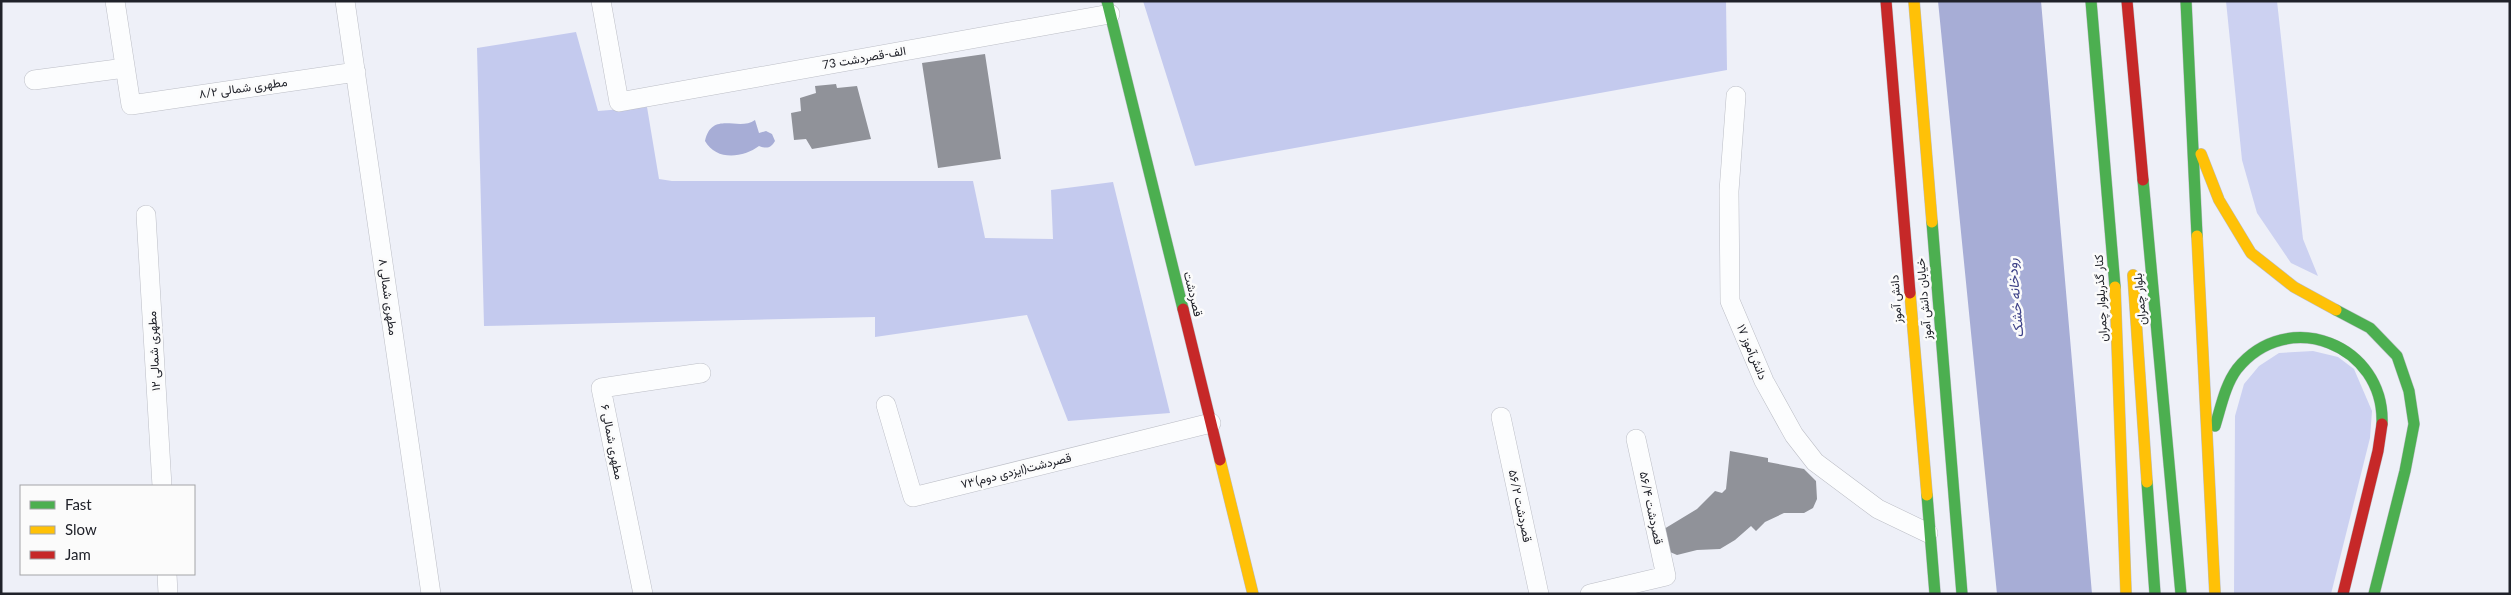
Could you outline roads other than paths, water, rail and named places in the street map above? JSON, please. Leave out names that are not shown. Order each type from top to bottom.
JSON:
[{"type":"main road","name":"دانش آموز","points":[[1886,1],[1928,533],[1935,594]]},
{"type":"main road","name":"خیابان دانش آموز","points":[[1914,1],[1962,594]]},
{"type":"main road","name":"کنار گذربلوار چمران","points":[[2091,1],[2115,282],[2126,594]]},
{"type":"main road","name":"بلوار چمران","points":[[2127,1],[2180,594]]},
{"type":"main road","points":[[2186,1],[2216,594]]},
{"type":"main road","name":"قصردشت","points":[[1108,7],[1253,594]]},
{"type":"main road","points":[[2192,123],[2207,173],[2219,200],[2251,254],[2294,287],[2370,328],[2397,356],[2410,391],[2414,424],[2405,471],[2374,594]]},
{"type":"main road","points":[[2130,176],[2138,130]]},
{"type":"main road","points":[[2132,263],[2155,594]]},
{"type":"main road","points":[[2209,447],[2225,392],[2239,367],[2278,339],[2312,336],[2341,346],[2357,358],[2370,373],[2378,389],[2383,423],[2343,594]]},
{"type":"main road","points":[[2378,581],[2383,594]]},
{"type":"street","points":[[34,80],[125,68],[115,1]]},
{"type":"street","name":"۸ مطهری شمالی","points":[[345,1],[430,594]]},
{"type":"street","name":"73 الف-قصردشت","points":[[601,1],[619,102],[1108,7]]},
{"type":"street","name":"۸/۲ مطهری شمالی","points":[[125,68],[131,105],[356,72]]},
{"type":"street","name":"دانش‌آموز ۱۷","points":[[1736,96],[1729,191],[1730,301],[1764,381],[1794,435],[1815,462],[1878,509],[1928,533]]},
{"type":"street","name":"۱۲ مطهری شمالی","points":[[146,215],[162,485]]},
{"type":"street","name":"۶ مطهری شمالی","points":[[643,594],[601,388],[701,373]]},
{"type":"street","name":"۷۳قصردشت(ایزدی دوم)","points":[[886,405],[913,497],[1211,423]]},
{"type":"street","name":"۵۶/۲ قصردشت","points":[[1501,418],[1539,594]]},
{"type":"street","name":"۵۶/۴ قصردشت","points":[[1590,594],[1666,576],[1636,439]]},
{"type":"street","points":[[167,575],[168,594]]},
{"type":"water","name":"رودخانه خشک","points":[[1938,1],[2041,1],[2092,594],[1997,594]]},
{"type":"water","points":[[755,120],[759,133],[766,131],[772,134],[775,141],[767,148],[759,146],[745,153],[730,156],[716,152],[705,141],[714,126],[727,123],[749,123]]}]
